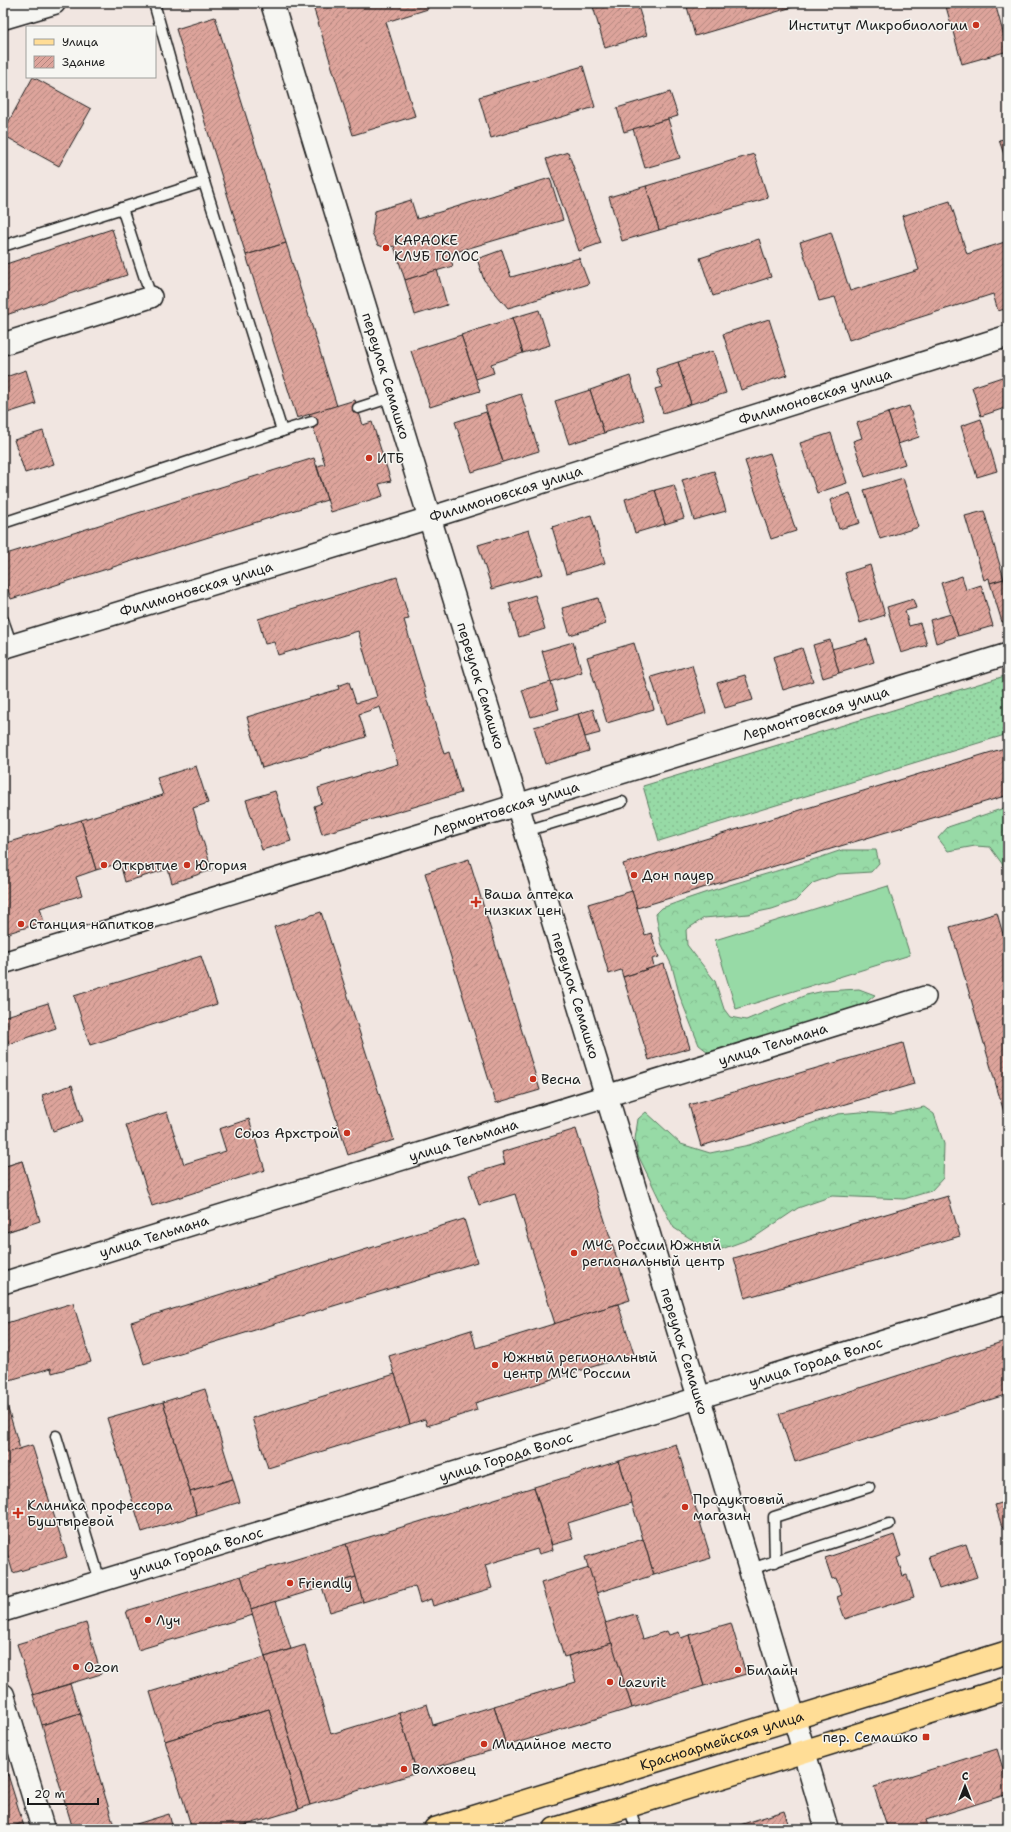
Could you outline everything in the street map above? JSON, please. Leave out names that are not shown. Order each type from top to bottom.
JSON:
[{"type":"main road","name":"Красноармейская улица","points":[[436,1829],[1008,1652]]},
{"type":"main road","points":[[555,1829],[1008,1688]]},
{"type":"street","points":[[3,18],[54,3]]},
{"type":"street","name":"переулок Семашко","points":[[272,3],[751,1569],[793,1719],[827,1829]]},
{"type":"street","points":[[3,344],[151,297]]},
{"type":"street","name":"Филимоновская улица","points":[[7,647],[429,518],[1008,336]]},
{"type":"street","name":"Лермонтовская улица","points":[[3,963],[1008,654]]},
{"type":"street","name":"улица Тельмана","points":[[3,1283],[607,1097],[925,997]]},
{"type":"street","name":"улица Города Волос","points":[[3,1611],[1008,1303]]},
{"type":"street","points":[[3,1695],[43,1829]]},
{"type":"lane","points":[[154,3],[204,182],[282,431]]},
{"type":"lane","points":[[3,246],[204,182]]},
{"type":"lane","points":[[122,208],[151,297]]},
{"type":"lane","points":[[358,408],[392,397]]},
{"type":"lane","points":[[3,523],[312,422]]},
{"type":"lane","points":[[3,620],[7,647]]},
{"type":"lane","points":[[526,831],[622,802]]},
{"type":"lane","points":[[56,1436],[100,1582]]},
{"type":"lane","points":[[775,1562],[774,1517],[869,1487]]},
{"type":"lane","points":[[751,1569],[889,1524]]},
{"type":"lane","points":[[629,1806],[636,1829]]},
{"type":"green space","points":[[1008,675],[1008,734],[659,841],[643,786]]},
{"type":"green space","points":[[1004,808],[1008,808],[1008,872],[990,847],[975,846],[948,851],[938,838],[948,827]]},
{"type":"green space","points":[[842,850],[876,850],[879,863],[871,872],[838,874],[813,883],[795,901],[772,909],[748,914],[704,918],[686,930],[687,945],[715,981],[724,1009],[730,1017],[746,1020],[806,995],[824,991],[859,989],[875,995],[862,1006],[712,1055],[699,1045],[680,997],[672,966],[661,943],[656,914],[662,908],[684,900]]},
{"type":"green space","points":[[888,886],[910,955],[736,1009],[715,940]]},
{"type":"green space","points":[[924,1107],[934,1114],[944,1144],[943,1178],[931,1191],[904,1199],[832,1196],[798,1208],[755,1237],[719,1250],[702,1246],[674,1228],[638,1155],[635,1139],[638,1119],[646,1112],[681,1144],[710,1153],[749,1145],[838,1114],[860,1112],[891,1114]]},
{"type":"building","points":[[312,3],[426,3],[428,9],[386,22],[415,116],[353,135]]},
{"type":"building","points":[[592,3],[637,3],[647,35],[605,48]]},
{"type":"building","points":[[686,3],[806,3],[695,36]]},
{"type":"building","name":"Институт Микробиологии","points":[[945,3],[995,3],[1008,51],[962,64]]},
{"type":"building","points":[[215,17],[286,243],[246,255],[176,29]]},
{"type":"building","points":[[583,66],[595,107],[491,138],[479,97]]},
{"type":"building","points":[[32,78],[91,109],[59,166],[3,135],[3,132]]},
{"type":"building","points":[[670,92],[678,116],[624,132],[617,108]]},
{"type":"building","points":[[668,119],[680,158],[645,168],[633,129]]},
{"type":"building","points":[[1008,138],[1008,166],[999,140]]},
{"type":"building","points":[[568,152],[601,243],[579,251],[546,159]]},
{"type":"building","points":[[754,154],[768,198],[659,230],[646,186]]},
{"type":"building","points":[[550,178],[563,220],[449,254],[453,266],[405,280],[394,246],[386,248],[378,245],[372,233],[375,211],[411,200],[417,219]]},
{"type":"building","points":[[646,186],[659,230],[622,241],[609,197]]},
{"type":"building","points":[[950,201],[967,254],[1008,241],[1008,308],[998,311],[993,294],[849,340],[835,297],[819,301],[800,242],[831,232],[850,291],[919,270],[902,216]]},
{"type":"building","points":[[112,229],[127,275],[3,316],[3,265]]},
{"type":"building","points":[[759,239],[771,277],[713,296],[700,258]]},
{"type":"building","points":[[286,243],[337,406],[297,418],[246,255]]},
{"type":"building","points":[[502,250],[511,277],[579,258],[589,284],[508,308],[484,280],[477,259]]},
{"type":"building","points":[[437,270],[447,305],[415,315],[405,280]]},
{"type":"building","points":[[539,310],[550,345],[523,353],[512,318]]},
{"type":"building","points":[[512,318],[523,353],[491,364],[494,373],[476,379],[461,335]]},
{"type":"building","points":[[769,319],[787,375],[741,390],[723,334]]},
{"type":"building","points":[[461,335],[480,391],[430,407],[411,351]]},
{"type":"building","points":[[713,351],[726,393],[691,404],[678,362]]},
{"type":"building","points":[[678,362],[691,404],[663,413],[655,389],[662,387],[656,369]]},
{"type":"building","points":[[26,370],[36,404],[7,413],[3,399],[3,378]]},
{"type":"building","points":[[630,376],[644,420],[604,433],[590,390]]},
{"type":"building","points":[[1005,376],[1008,386],[1008,407],[981,416],[972,387]]},
{"type":"building","points":[[590,390],[604,433],[569,444],[555,401]]},
{"type":"building","points":[[521,394],[539,451],[503,462],[485,406]]},
{"type":"building","points":[[355,400],[363,425],[372,422],[391,481],[379,484],[383,496],[331,512],[317,466],[325,464],[309,414]]},
{"type":"building","points":[[909,406],[919,437],[898,444],[888,413]]},
{"type":"building","points":[[486,412],[503,462],[472,472],[455,422]]},
{"type":"building","points":[[888,413],[905,464],[865,477],[853,441],[862,438],[857,423]]},
{"type":"building","points":[[981,419],[997,471],[977,477],[961,426]]},
{"type":"building","points":[[43,431],[54,464],[25,473],[14,440]]},
{"type":"building","points":[[831,433],[847,483],[817,493],[800,443]]},
{"type":"building","points":[[770,453],[796,531],[771,539],[745,461]]},
{"type":"building","points":[[314,458],[327,500],[11,599],[3,574],[3,555]]},
{"type":"building","points":[[714,471],[726,511],[694,520],[682,480]]},
{"type":"building","points":[[903,478],[919,527],[880,539],[864,490]]},
{"type":"building","points":[[674,485],[684,518],[665,524],[655,490]]},
{"type":"building","points":[[655,490],[665,524],[635,533],[625,499]]},
{"type":"building","points":[[850,493],[860,523],[839,529],[830,500]]},
{"type":"building","points":[[984,511],[1004,579],[990,583],[989,578],[984,580],[965,516]]},
{"type":"building","points":[[591,515],[605,563],[566,574],[552,527]]},
{"type":"building","points":[[529,530],[543,574],[492,589],[478,545]]},
{"type":"building","points":[[870,565],[885,615],[860,623],[845,573]]},
{"type":"building","points":[[962,576],[966,590],[981,585],[993,626],[958,636],[941,583]]},
{"type":"building","points":[[397,577],[409,619],[404,620],[444,754],[449,752],[461,793],[322,834],[314,806],[322,803],[318,788],[398,764],[380,707],[359,714],[366,737],[262,768],[247,717],[339,689],[338,686],[349,682],[356,703],[377,697],[358,631],[278,655],[274,642],[265,644],[258,619]]},
{"type":"building","points":[[1008,578],[1008,591],[1004,579]]},
{"type":"building","points":[[1004,579],[1008,591],[1008,620],[1002,622],[990,583]]},
{"type":"building","points":[[535,595],[545,629],[519,637],[509,603]]},
{"type":"building","points":[[598,598],[606,624],[570,635],[562,608]]},
{"type":"building","points":[[913,599],[916,608],[905,611],[909,626],[920,623],[927,645],[901,653],[887,607]]},
{"type":"building","points":[[951,614],[958,636],[936,643],[930,620]]},
{"type":"building","points":[[867,639],[874,662],[839,673],[832,649]]},
{"type":"building","points":[[830,640],[839,673],[823,678],[813,645]]},
{"type":"building","points":[[573,642],[582,672],[551,682],[542,651]]},
{"type":"building","points":[[634,643],[654,709],[607,723],[587,657]]},
{"type":"building","points":[[802,648],[813,681],[783,690],[773,657]]},
{"type":"building","points":[[692,665],[706,713],[666,725],[651,677]]},
{"type":"building","points":[[745,675],[753,700],[725,708],[717,683]]},
{"type":"building","points":[[551,682],[559,709],[531,717],[522,690]]},
{"type":"building","points":[[593,709],[600,733],[585,737],[578,714]]},
{"type":"building","points":[[578,714],[589,751],[545,764],[534,727]]},
{"type":"building","points":[[1008,747],[1008,795],[637,908],[623,864]]},
{"type":"building","points":[[196,766],[208,803],[193,808],[212,870],[172,883],[168,869],[125,882],[120,863],[96,870],[81,820],[163,795],[157,778]]},
{"type":"building","points":[[275,791],[291,841],[262,850],[246,800]]},
{"type":"building","points":[[81,820],[96,870],[76,877],[82,895],[40,908],[44,922],[5,934],[3,927],[3,834],[6,843]]},
{"type":"building","points":[[469,859],[540,1090],[496,1103],[425,873]]},
{"type":"building","points":[[632,891],[645,935],[651,933],[659,957],[652,959],[654,967],[623,977],[621,970],[609,974],[588,904]]},
{"type":"building","points":[[321,912],[394,1140],[348,1155],[274,927]]},
{"type":"building","points":[[997,913],[1008,952],[1008,1126],[950,927]]},
{"type":"building","points":[[201,956],[217,1004],[90,1045],[74,996]]},
{"type":"building","points":[[664,964],[690,1048],[649,1060],[623,977]]},
{"type":"building","points":[[48,1003],[56,1028],[9,1044],[3,1026],[3,1017]]},
{"type":"building","points":[[903,1043],[914,1084],[701,1146],[689,1105]]},
{"type":"building","points":[[72,1085],[83,1121],[53,1131],[42,1095]]},
{"type":"building","points":[[167,1112],[184,1164],[226,1151],[219,1129],[249,1119],[265,1170],[152,1206],[126,1125]]},
{"type":"building","name":"МЧС России Южный региональный центр","points":[[576,1129],[630,1300],[555,1324],[515,1194],[479,1205],[469,1175],[505,1164],[502,1152]]},
{"type":"building","points":[[22,1161],[35,1205],[23,1209],[28,1225],[3,1233],[3,1167]]},
{"type":"building","points":[[22,1161],[40,1221],[3,1233],[3,1167]]},
{"type":"building","points":[[948,1196],[960,1236],[745,1298],[734,1258]]},
{"type":"building","points":[[464,1219],[477,1262],[144,1364],[131,1322]]},
{"type":"building","points":[[73,1303],[91,1362],[52,1373],[51,1368],[3,1382],[3,1324]]},
{"type":"building","name":"Южный региональный центр МЧС России","points":[[618,1304],[634,1354],[475,1403],[477,1410],[427,1426],[425,1419],[410,1424],[389,1356],[471,1330],[476,1348]]},
{"type":"building","points":[[1008,1340],[1008,1394],[795,1462],[779,1414]]},
{"type":"building","points":[[395,1374],[410,1424],[268,1468],[252,1418]]},
{"type":"building","points":[[205,1389],[233,1479],[190,1492],[163,1402]]},
{"type":"building","points":[[3,1392],[20,1449],[3,1454]]},
{"type":"building","points":[[163,1402],[197,1515],[142,1532],[107,1418]]},
{"type":"building","points":[[676,1444],[711,1558],[654,1575],[619,1461]]},
{"type":"building","points":[[32,1445],[67,1557],[13,1573],[3,1539],[3,1454]]},
{"type":"building","points":[[619,1461],[632,1503],[568,1523],[573,1539],[552,1545],[534,1487]]},
{"type":"building","points":[[233,1479],[240,1502],[197,1515],[190,1492]]},
{"type":"building","points":[[534,1487],[553,1550],[539,1554],[537,1549],[485,1565],[492,1588],[433,1606],[431,1599],[420,1603],[415,1586],[363,1602],[346,1544]]},
{"type":"building","points":[[1008,1501],[1008,1530],[1006,1525],[1002,1527],[995,1505]]},
{"type":"building","points":[[894,1535],[901,1556],[897,1558],[903,1576],[907,1575],[914,1597],[845,1619],[837,1597],[842,1595],[836,1578],[832,1579],[825,1558]]},
{"type":"building","points":[[643,1539],[654,1575],[596,1593],[585,1557]]},
{"type":"building","points":[[346,1544],[356,1577],[251,1609],[241,1576]]},
{"type":"building","points":[[966,1544],[977,1577],[939,1589],[928,1556]]},
{"type":"building","points":[[589,1568],[612,1643],[564,1657],[541,1583]]},
{"type":"building","points":[[241,1576],[253,1615],[138,1650],[126,1611]]},
{"type":"building","points":[[356,1577],[363,1602],[330,1612],[322,1587]]},
{"type":"building","points":[[276,1601],[291,1649],[265,1657],[251,1609]]},
{"type":"building","points":[[635,1614],[643,1639],[667,1631],[669,1635],[679,1632],[681,1638],[689,1635],[704,1686],[632,1708],[605,1623]]},
{"type":"building","points":[[86,1623],[101,1674],[33,1695],[17,1644]]},
{"type":"building","points":[[731,1623],[746,1674],[704,1686],[689,1635]]},
{"type":"building","points":[[612,1643],[632,1708],[506,1746],[494,1706],[576,1682],[568,1656]]},
{"type":"building","points":[[305,1645],[331,1734],[399,1713],[417,1773],[310,1805],[265,1657]]},
{"type":"building","points":[[265,1657],[310,1805],[299,1809],[269,1709],[165,1741],[150,1692]]},
{"type":"building","points":[[70,1684],[80,1713],[42,1725],[33,1695]]},
{"type":"building","points":[[427,1704],[433,1725],[494,1706],[506,1746],[417,1773],[399,1713]]},
{"type":"building","points":[[269,1709],[299,1809],[233,1829],[192,1829],[165,1741]]},
{"type":"building","points":[[80,1713],[115,1829],[73,1829],[42,1725]]},
{"type":"building","points":[[997,1749],[1008,1785],[1008,1794],[926,1820],[929,1829],[888,1829],[874,1787]]},
{"type":"building","points":[[3,1759],[8,1775],[3,1776]]},
{"type":"building","points":[[8,1775],[23,1823],[3,1829],[3,1776]]},
{"type":"building","points":[[784,1811],[790,1829],[727,1829]]},
{"type":"building","points":[[169,1814],[173,1829],[120,1829]]},
{"type":"building","points":[[23,1823],[25,1829],[6,1829]]},
{"type":"building","points":[[1008,1823],[1008,1829],[988,1829]]},
{"type":"place","name":"Институт Микробиологии","points":[[976,25]]},
{"type":"place","name":"КАРАОКЕ КЛУБ ГОЛОС","points":[[386,248]]},
{"type":"place","name":"ИТБ","points":[[369,458]]},
{"type":"place","name":"Открытие","points":[[104,865]]},
{"type":"place","name":"Югория","points":[[187,865]]},
{"type":"place","name":"Дон пауер","points":[[634,875]]},
{"type":"place","name":"Ваша аптека низких цен","points":[[476,902]]},
{"type":"place","name":"Станция напитков","points":[[21,924]]},
{"type":"place","name":"Весна","points":[[533,1079]]},
{"type":"place","name":"Союз Архстрой","points":[[347,1133]]},
{"type":"place","name":"МЧС России Южный региональный центр","points":[[574,1253]]},
{"type":"place","name":"Южный региональный центр МЧС России","points":[[495,1365]]},
{"type":"place","name":"Продуктовый магазин","points":[[685,1507]]},
{"type":"place","name":"Клиника профессора Буштыревой","points":[[18,1513]]},
{"type":"place","name":"Friendly","points":[[290,1583]]},
{"type":"place","name":"Луч","points":[[148,1620]]},
{"type":"place","name":"Ozon","points":[[76,1667]]},
{"type":"place","name":"Билайн","points":[[738,1670]]},
{"type":"place","name":"Lazurit","points":[[610,1682]]},
{"type":"place","name":"пер. Семашко","points":[[926,1737]]},
{"type":"place","name":"Мидийное место","points":[[484,1744]]},
{"type":"place","name":"Волховец","points":[[404,1769]]}]
